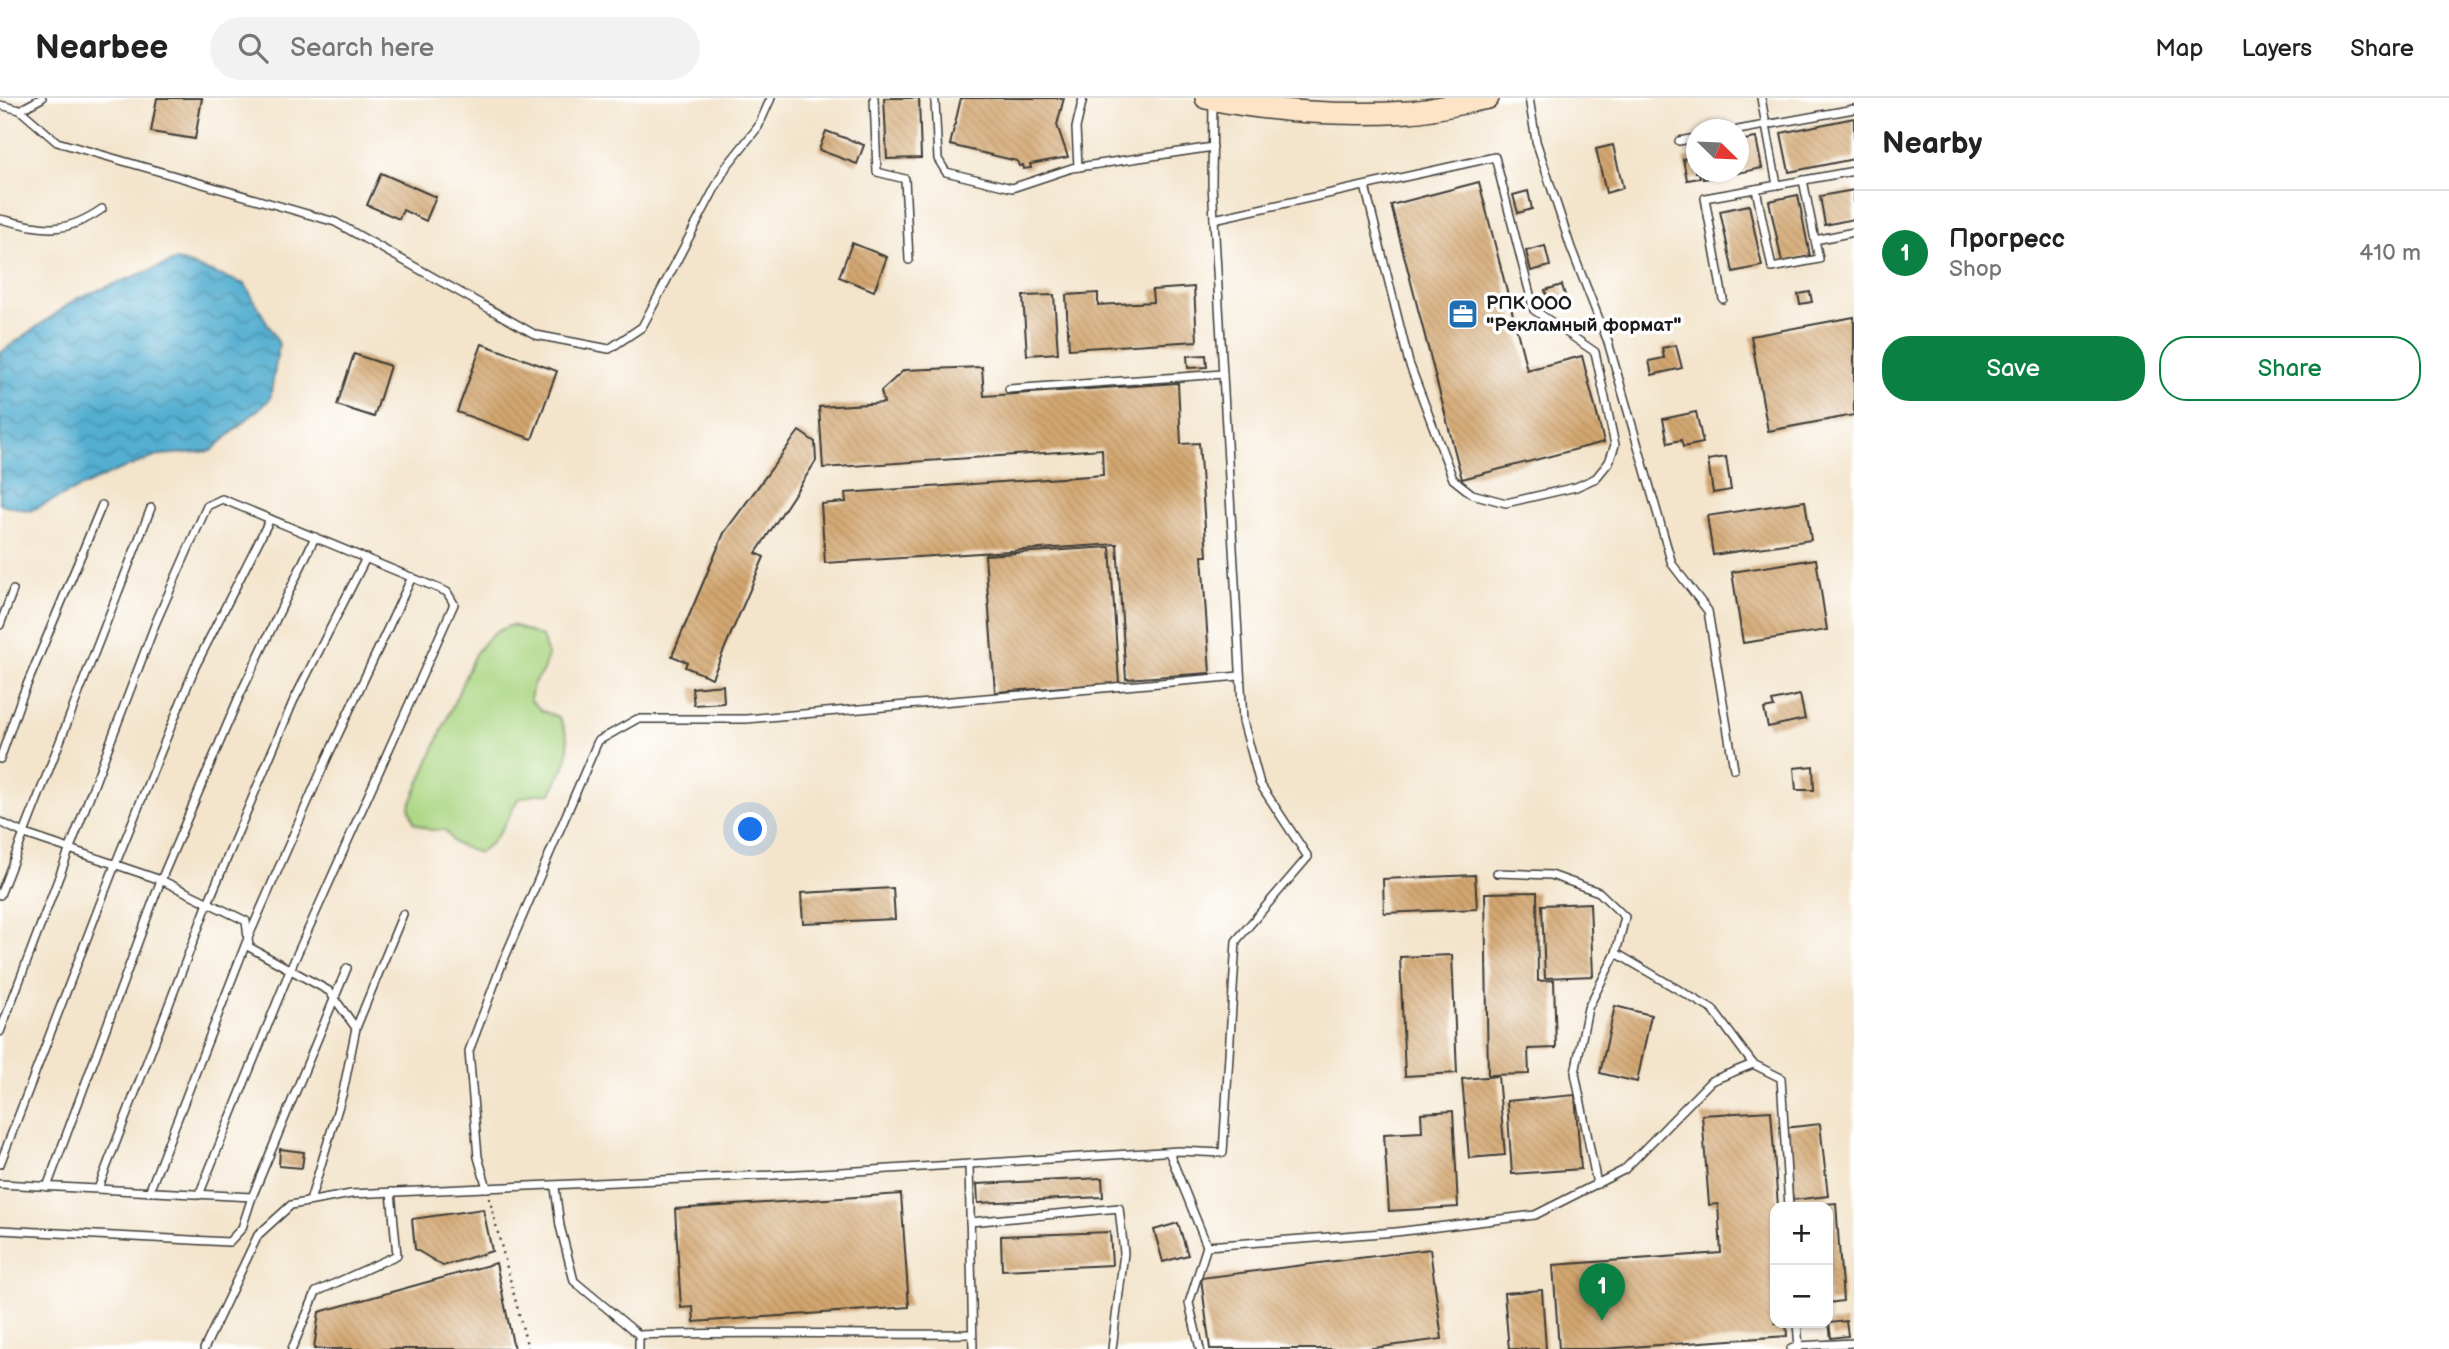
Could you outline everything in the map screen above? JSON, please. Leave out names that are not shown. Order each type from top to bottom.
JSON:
[{"type":"street","points":[[1211,99],[1292,110],[1355,113],[1411,112],[1437,103],[1488,98]]},
{"type":"lane","points":[[20,110],[42,98]]},
{"type":"lane","points":[[0,105],[20,110],[57,142],[335,222],[536,335],[608,349],[642,327],[726,167],[758,127],[771,98]]},
{"type":"lane","points":[[874,98],[877,172],[905,179],[909,260]]},
{"type":"lane","points":[[1078,167],[1076,128],[1083,98]]},
{"type":"lane","points":[[1529,98],[1536,141],[1571,248],[1608,342],[1672,565],[1708,611],[1734,769]]},
{"type":"lane","points":[[1761,98],[1777,185]]},
{"type":"lane","points":[[204,1349],[258,1235],[291,1205],[310,1201],[351,1194],[555,1187],[1169,1152],[1223,1153],[1236,941],[1308,857],[1260,784],[1243,721],[1214,219],[1211,99]]},
{"type":"lane","points":[[935,102],[938,159],[946,172],[1012,188],[1078,167],[1213,147]]},
{"type":"lane","points":[[1749,128],[1854,109]]},
{"type":"lane","points":[[1679,141],[1686,140]]},
{"type":"lane","points":[[1214,219],[1495,157],[1534,310],[1595,352],[1615,445],[1609,462],[1595,478],[1576,487],[1506,503],[1472,494],[1453,479],[1409,363],[1365,186]]},
{"type":"lane","points":[[1723,299],[1705,198],[1854,171]]},
{"type":"lane","points":[[1756,189],[1772,268],[1819,259],[1803,180]]},
{"type":"lane","points":[[0,219],[37,228],[62,228],[83,222],[102,209]]},
{"type":"lane","points":[[1815,240],[1854,232]]},
{"type":"lane","points":[[1009,389],[1223,374]]},
{"type":"lane","points":[[0,1032],[156,622],[207,506],[222,499],[447,592],[454,604],[290,970],[199,1195]]},
{"type":"lane","points":[[0,759],[21,699],[102,505]]},
{"type":"lane","points":[[0,895],[151,508]]},
{"type":"lane","points":[[0,1164],[115,865],[195,667],[270,519]]},
{"type":"lane","points":[[47,1187],[161,880],[239,697],[315,537]]},
{"type":"lane","points":[[98,1189],[208,903],[293,702],[366,558]]},
{"type":"lane","points":[[149,1192],[248,938],[327,758],[412,578]]},
{"type":"lane","points":[[0,625],[13,590]]},
{"type":"lane","points":[[486,1188],[478,1157],[469,1051],[502,964],[598,741],[637,719],[746,719],[1240,676]]},
{"type":"lane","points":[[0,822],[25,834],[161,880],[246,921],[249,947],[329,991],[356,1028]]},
{"type":"lane","points":[[1497,873],[1552,875],[1599,892],[1625,917],[1616,953],[1588,1008],[1575,1073],[1597,1184]]},
{"type":"lane","points":[[310,1201],[343,1092],[356,1028],[404,914]]},
{"type":"lane","points":[[1616,953],[1713,1010],[1753,1064],[1781,1078],[1789,1202]]},
{"type":"lane","points":[[0,1230],[229,1242],[242,1228],[347,968]]},
{"type":"lane","points":[[1207,1246],[1396,1232],[1535,1214],[1624,1170],[1711,1081],[1753,1064]]},
{"type":"lane","points":[[1169,1152],[1207,1246],[1189,1303],[1200,1349]]},
{"type":"lane","points":[[969,1164],[972,1349]]},
{"type":"lane","points":[[0,1184],[253,1197]]},
{"type":"lane","points":[[555,1187],[560,1226],[574,1281],[639,1335],[727,1332],[972,1334]]},
{"type":"lane","points":[[292,1349],[316,1292],[397,1255],[391,1192]]},
{"type":"lane","points":[[970,1222],[1119,1208],[1124,1254],[1112,1349]]},
{"type":"lane","points":[[1797,1328],[1796,1348],[1854,1343]]},
{"type":"lane","points":[[639,1335],[639,1349]]},
{"type":"path","points":[[486,1188],[528,1349]]},
{"type":"green space","points":[[512,625],[542,637],[548,655],[543,671],[533,684],[530,700],[542,711],[559,717],[567,738],[567,756],[551,793],[518,799],[498,835],[479,853],[455,844],[445,830],[430,830],[414,823],[409,807],[474,656],[490,636]]},
{"type":"water","points":[[177,260],[245,284],[279,344],[270,399],[211,451],[161,455],[116,471],[30,511],[0,504],[0,353],[78,298]]},
{"type":"building","points":[[157,98],[202,98],[195,139],[151,132]]},
{"type":"building","points":[[884,98],[919,98],[921,158],[887,159]]},
{"type":"building","points":[[961,98],[1064,98],[1057,125],[1068,157],[1030,164],[1031,168],[1024,169],[1017,161],[950,145]]},
{"type":"building","points":[[1854,118],[1854,159],[1789,172],[1781,133]]},
{"type":"building","points":[[826,131],[864,145],[857,164],[819,150]]},
{"type":"building","points":[[1756,138],[1762,168],[1749,171],[1749,139]]},
{"type":"building","points":[[1613,145],[1623,188],[1606,193],[1596,149]]},
{"type":"building","points":[[381,173],[436,197],[426,221],[403,210],[399,219],[367,205]]},
{"type":"building","points":[[1479,182],[1527,370],[1582,356],[1604,442],[1462,479],[1391,205]]},
{"type":"building","points":[[1854,190],[1854,219],[1825,225],[1820,196]]},
{"type":"building","points":[[1528,191],[1532,209],[1518,213],[1513,195]]},
{"type":"building","points":[[1798,195],[1810,256],[1782,262],[1769,201]]},
{"type":"building","points":[[1749,205],[1762,266],[1733,272],[1720,211]]},
{"type":"building","points":[[852,243],[887,257],[874,291],[839,277]]},
{"type":"building","points":[[1545,246],[1550,266],[1531,271],[1526,251]]},
{"type":"building","points":[[1562,285],[1567,302],[1550,306],[1545,290]]},
{"type":"building","points":[[1194,287],[1197,341],[1069,349],[1066,295],[1098,293],[1098,305],[1153,302],[1152,290]]},
{"type":"building","points":[[1810,292],[1812,302],[1800,304],[1798,294]]},
{"type":"building","points":[[1054,295],[1058,353],[1027,355],[1023,296]]},
{"type":"building","points":[[1854,317],[1854,415],[1768,431],[1751,336]]},
{"type":"building","points":[[482,344],[557,371],[532,439],[457,412]]},
{"type":"building","points":[[1676,345],[1682,368],[1652,375],[1649,361],[1664,358],[1662,348]]},
{"type":"building","points":[[354,354],[390,366],[374,417],[337,405]]},
{"type":"building","points":[[1206,355],[1207,367],[1188,368],[1187,356]]},
{"type":"building","points":[[982,367],[984,396],[1178,383],[1181,444],[1199,443],[1207,556],[1202,556],[1210,673],[1126,679],[1117,544],[825,563],[821,504],[846,502],[845,493],[1103,475],[1102,449],[823,468],[819,407],[884,403],[881,391],[904,370]]},
{"type":"building","points":[[1696,412],[1703,443],[1683,447],[1681,440],[1668,443],[1663,419]]},
{"type":"building","points":[[799,431],[815,442],[816,461],[756,553],[764,557],[712,678],[685,667],[687,662],[672,656],[724,533]]},
{"type":"building","points":[[1726,457],[1731,490],[1713,493],[1708,460]]},
{"type":"building","points":[[1805,501],[1811,540],[1713,555],[1707,516]]},
{"type":"building","points":[[1110,547],[1119,683],[995,692],[985,555]]},
{"type":"building","points":[[1816,559],[1827,630],[1743,643],[1732,572]]},
{"type":"building","points":[[723,685],[724,703],[694,705],[692,688]]},
{"type":"building","points":[[1800,695],[1805,719],[1768,727],[1764,709],[1774,707],[1772,701]]},
{"type":"building","points":[[1813,766],[1814,790],[1796,790],[1794,768]]},
{"type":"building","points":[[1475,875],[1477,909],[1384,913],[1383,879]]},
{"type":"building","points":[[893,888],[895,919],[803,923],[801,893]]},
{"type":"building","points":[[1537,892],[1538,981],[1554,980],[1556,1048],[1528,1049],[1529,1074],[1488,1075],[1485,893]]},
{"type":"building","points":[[1590,903],[1593,976],[1545,978],[1542,905]]},
{"type":"building","points":[[1452,955],[1457,1073],[1405,1076],[1400,957]]},
{"type":"building","points":[[1615,1006],[1651,1015],[1637,1082],[1600,1073]]},
{"type":"building","points":[[1498,1076],[1505,1155],[1469,1158],[1462,1079]]},
{"type":"building","points":[[1575,1095],[1581,1169],[1512,1174],[1507,1101]]},
{"type":"building","points":[[1453,1111],[1458,1207],[1389,1211],[1384,1134],[1422,1132],[1421,1113]]},
{"type":"building","points":[[1771,1111],[1778,1202],[1770,1202],[1770,1328],[1786,1328],[1787,1336],[1602,1349],[1559,1349],[1553,1265],[1721,1253],[1718,1204],[1709,1205],[1702,1115]]},
{"type":"building","points":[[1820,1124],[1828,1196],[1793,1200],[1784,1128]]},
{"type":"building","points":[[280,1149],[304,1152],[302,1168],[279,1166]]},
{"type":"building","points":[[1102,1178],[1103,1197],[978,1203],[977,1184]]},
{"type":"building","points":[[901,1194],[909,1307],[694,1322],[693,1307],[681,1308],[675,1209]]},
{"type":"building","points":[[1833,1203],[1836,1203],[1843,1301],[1833,1302],[1833,1265]]},
{"type":"building","points":[[483,1209],[492,1251],[443,1266],[415,1249],[412,1219]]},
{"type":"building","points":[[1178,1223],[1188,1255],[1163,1262],[1154,1230]]},
{"type":"building","points":[[1110,1232],[1112,1265],[1002,1270],[1001,1236]]},
{"type":"building","points":[[1430,1249],[1442,1339],[1366,1349],[1210,1349],[1201,1278]]},
{"type":"building","points":[[496,1263],[514,1349],[314,1349],[319,1312]]},
{"type":"building","points":[[1542,1290],[1546,1349],[1509,1349],[1504,1293]]},
{"type":"building","points":[[1846,1321],[1848,1336],[1831,1338],[1830,1328],[1833,1328],[1833,1323]]},
{"type":"place","name":"РПК ООО \"Рекламный формат\"","points":[[1463,314]]},
{"type":"place","name":"Прогресс","points":[[1602,1321]]}]
